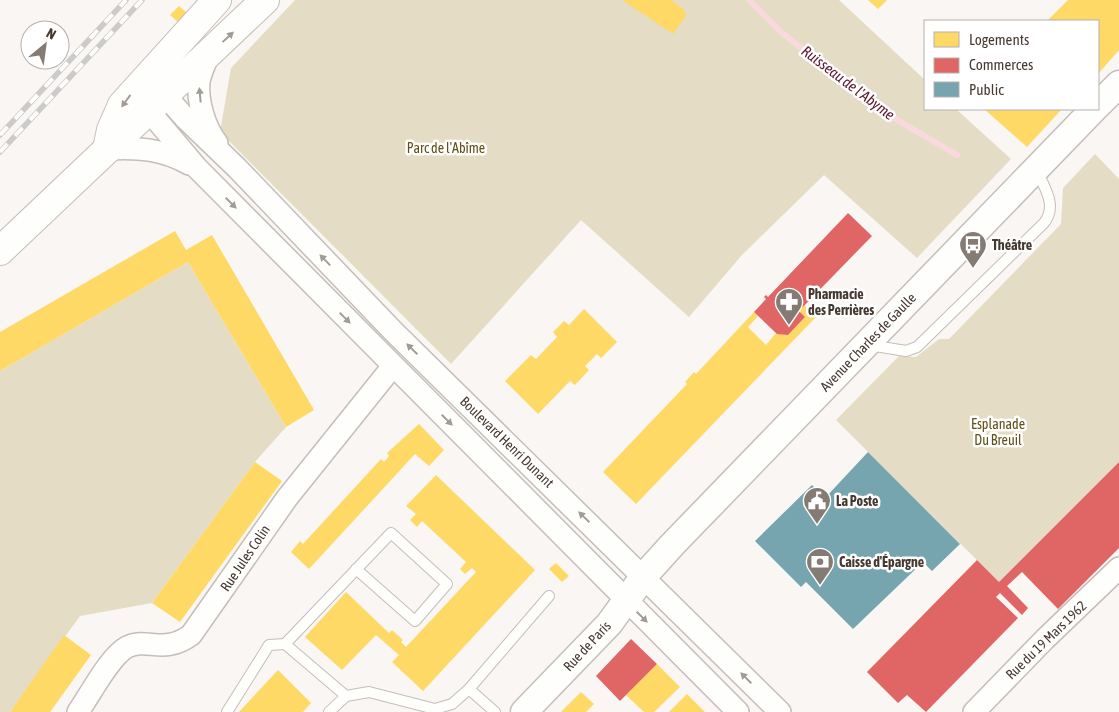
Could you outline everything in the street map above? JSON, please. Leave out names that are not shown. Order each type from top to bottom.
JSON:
[{"type":"main road","points":[[154,95],[217,0]]},
{"type":"main road","points":[[154,95],[237,0]]},
{"type":"main road","points":[[0,251],[108,149],[111,130],[122,105],[154,95],[208,55],[266,0]]},
{"type":"street","name":"Boulevard Henri Dunant","points":[[208,55],[199,82],[200,105],[210,135],[237,168]]},
{"type":"street","points":[[1099,104],[1119,84]]},
{"type":"street","name":"Boulevard Henri Dunant","points":[[154,95],[197,168],[738,712]]},
{"type":"street","name":"Boulevard Henri Dunant","points":[[154,95],[186,119],[237,168],[393,331],[644,576],[780,712]]},
{"type":"street","name":"Avenue Charles de Gaulle","points":[[644,576],[1093,110]]},
{"type":"street","name":"Boulevard Henri Dunant","points":[[108,149],[130,148],[162,152],[197,168]]},
{"type":"street","name":"Rue Jules Colin","points":[[78,712],[118,654],[129,646],[179,644],[191,635],[287,498],[393,366]]},
{"type":"street","name":"Rue du 19 Mars 1962","points":[[974,712],[1045,639],[1119,568]]},
{"type":"street","name":"Rue de Paris","points":[[524,712],[609,624],[644,576]]},
{"type":"lane","points":[[866,344],[895,350],[912,350],[917,348],[1044,223],[1051,210],[1050,200],[1037,169]]},
{"type":"lane","points":[[227,712],[269,646],[285,644],[391,532],[447,584],[415,621],[356,570]]},
{"type":"lane","points":[[329,712],[346,696],[370,692],[435,709],[452,704],[469,689],[549,596]]},
{"type":"lane","points":[[285,644],[346,696]]},
{"type":"lane","points":[[469,689],[494,712]]},
{"type":"green space","name":"Parc de l'Abîme","points":[[295,0],[839,0],[924,79],[924,110],[957,110],[1011,159],[917,258],[824,175],[742,255],[689,317],[581,220],[451,364],[220,132],[231,68]]},
{"type":"green space","name":"Esplanade Du Breuil","points":[[1095,154],[1119,179],[1119,462],[999,582],[836,420],[899,356],[916,357],[939,339],[949,339],[1061,224],[1063,188]]},
{"type":"green space","points":[[188,262],[286,427],[255,462],[152,603],[80,616],[10,712],[0,712],[0,371]]},
{"type":"building: Logements","points":[[622,0],[671,0],[685,10],[684,12],[687,14],[673,34]]},
{"type":"building: Logements","points":[[868,0],[887,0],[878,9]]},
{"type":"building: Logements","points":[[1068,0],[1119,0],[1119,50],[1099,73],[1099,20],[1048,20]]},
{"type":"building: Logements","points":[[179,6],[187,13],[178,22],[170,15]]},
{"type":"building: Logements","points":[[985,110],[1061,110],[1027,147]]},
{"type":"building: Logements","points":[[175,231],[186,250],[212,235],[314,410],[286,427],[188,262],[0,371],[0,332]]},
{"type":"building: Logements","points":[[804,305],[816,317],[636,504],[603,472],[687,384],[685,382],[694,372],[696,374],[754,312],[758,316],[748,327],[766,345],[776,333],[788,335],[805,317],[799,311]]},
{"type":"building: Logements","points":[[584,309],[617,342],[601,358],[597,354],[585,366],[589,370],[575,385],[570,381],[538,414],[505,381],[531,355],[536,359],[557,337],[553,332],[564,321],[569,325]]},
{"type":"building: Logements","points":[[419,424],[444,450],[429,466],[415,454],[309,569],[291,552],[300,541],[303,544],[381,459],[384,462],[389,456],[387,453]]},
{"type":"building: Logements","points":[[255,462],[282,481],[180,622],[152,603]]},
{"type":"building: Logements","points":[[436,475],[535,570],[423,691],[392,662],[399,655],[376,635],[342,670],[305,637],[346,592],[389,633],[392,630],[403,640],[401,642],[406,647],[476,572],[472,568],[465,574],[460,569],[466,562],[422,521],[417,527],[410,520],[416,514],[406,506]]},
{"type":"building: Logements","points":[[556,563],[569,576],[562,582],[549,569]]},
{"type":"building: Logements","points":[[64,635],[91,655],[50,712],[10,712]]},
{"type":"building: Logements","points":[[657,664],[680,687],[654,712],[644,712],[626,695]]},
{"type":"building: Logements","points":[[278,670],[311,703],[303,712],[239,712]]},
{"type":"building: Logements","points":[[581,692],[594,704],[586,712],[561,712]]},
{"type":"building: Logements","points":[[687,694],[705,712],[669,712]]},
{"type":"building: Commerces","points":[[848,213],[872,236],[799,311],[805,317],[788,335],[777,334],[754,312],[766,299],[764,297],[766,295],[768,297]]},
{"type":"building: Commerces","points":[[1119,462],[1119,548],[1058,609],[1022,572],[1007,586],[1028,608],[1022,615],[1000,593],[996,597],[1018,618],[926,712],[907,695],[898,703],[867,672],[977,560],[999,582]]},
{"type":"building: Commerces","points":[[631,639],[657,664],[620,701],[596,676]]},
{"type":"building: Public","points":[[868,452],[960,544],[932,571],[923,562],[853,629],[806,582],[801,587],[755,541],[812,485],[825,498]]},
{"type":"waterway","name":"Ruisseau de l'Abyme","points":[[749,0],[781,32],[877,108],[957,155]]},
{"type":"railway","points":[[0,135],[126,0]]},
{"type":"railway","points":[[0,152],[142,0]]},
{"type":"place","name":"Théâtre","points":[[973,269]]},
{"type":"place","name":"Pharmacie des Perrières","points":[[789,326]]},
{"type":"place","name":"La Poste","points":[[817,525]]},
{"type":"place","name":"Caisse d'Épargne","points":[[820,586]]}]
